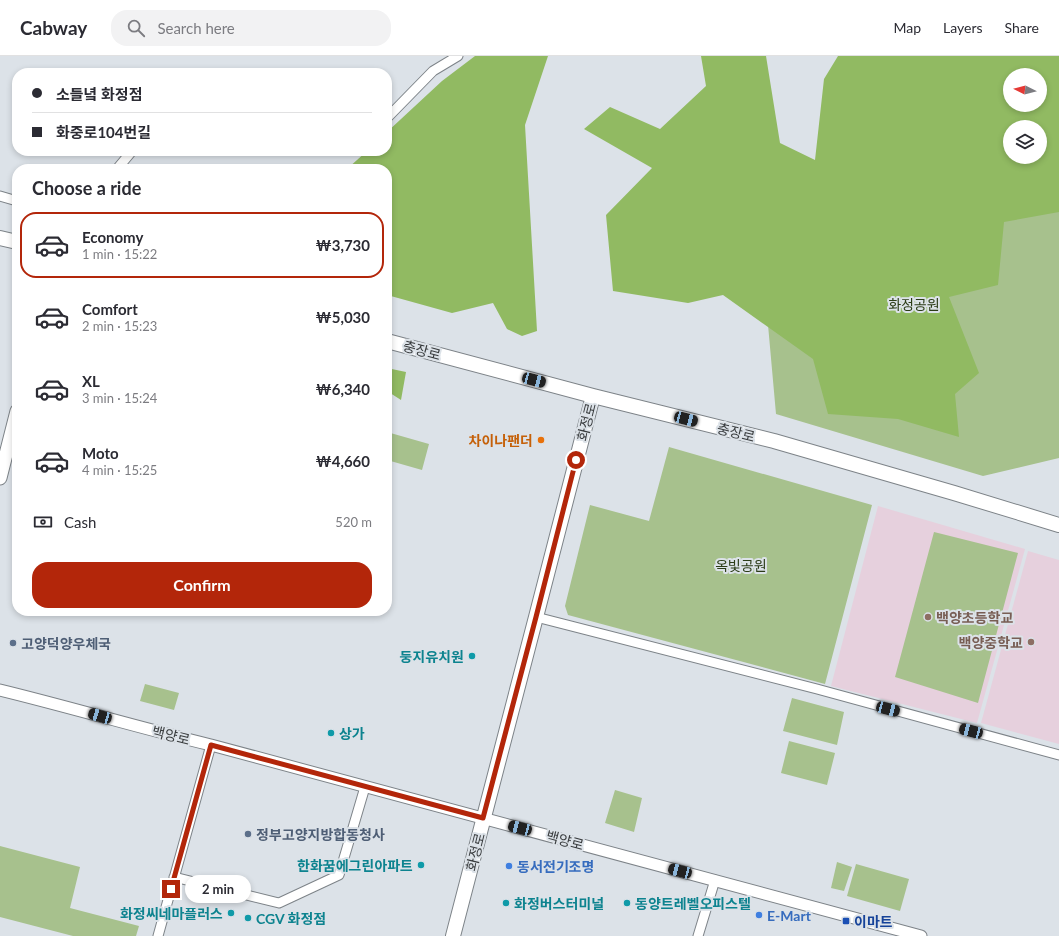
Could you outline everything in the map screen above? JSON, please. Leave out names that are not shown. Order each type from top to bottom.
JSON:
[{"type":"main road","points":[[0,238],[12,241]]},
{"type":"main road","name":"충장로","points":[[392,342],[593,396],[774,441],[1059,525]]},
{"type":"main road","name":"화정로","points":[[453,936],[593,396]]},
{"type":"main road","points":[[0,474],[12,430]]},
{"type":"street","points":[[392,113],[433,71],[458,56]]},
{"type":"street","points":[[121,164],[128,156]]},
{"type":"street","points":[[0,196],[12,200]]},
{"type":"street","points":[[536,617],[816,689],[1059,755]]},
{"type":"street","name":"백양로","points":[[0,690],[125,724],[211,745],[921,936]]},
{"type":"street","points":[[158,936],[211,745]]},
{"type":"street","points":[[174,877],[279,903],[333,878],[339,875],[365,787]]},
{"type":"street","points":[[698,936],[715,880]]},
{"type":"shaded area","name":"백양초등학교","points":[[878,506],[1025,549],[977,723],[831,686]]},
{"type":"shaded area","name":"백양중학교","points":[[1028,551],[1059,560],[1059,744],[981,723]]},
{"type":"green space","points":[[475,56],[548,56],[525,125],[537,331],[522,336],[507,329],[493,303],[452,313],[392,296],[392,164],[353,164],[361,156],[392,156],[392,127],[442,81]]},
{"type":"green space","points":[[701,56],[766,56],[780,143],[815,160],[824,79],[838,56],[1059,56],[1059,212],[1004,222],[998,285],[949,297],[979,373],[955,394],[959,437],[898,419],[828,414],[813,359],[723,295],[688,303],[613,291],[606,215],[652,168],[584,129],[610,107],[660,129],[706,86]]},
{"type":"green space","name":"화정공원","points":[[1059,99],[1059,458],[983,476],[776,414],[763,269],[1003,110],[1003,112],[1047,112],[1047,103]]},
{"type":"green space","points":[[392,369],[406,372],[401,400],[392,394]]},
{"type":"green space","points":[[392,433],[429,444],[422,470],[392,461]]},
{"type":"green space","name":"옥빛공원","points":[[669,447],[872,505],[825,684],[568,615],[565,606],[590,505],[649,521]]},
{"type":"green space","points":[[934,532],[1018,553],[978,703],[895,677]]},
{"type":"green space","points":[[145,684],[179,693],[174,710],[140,701]]},
{"type":"green space","points":[[792,698],[844,712],[837,745],[783,731]]},
{"type":"green space","points":[[789,741],[835,753],[827,785],[781,773]]},
{"type":"green space","points":[[615,790],[642,798],[634,832],[605,823]]},
{"type":"green space","points":[[0,846],[80,867],[70,908],[139,926],[136,936],[73,936],[0,917]]},
{"type":"green space","points":[[837,862],[852,867],[844,891],[831,888]]},
{"type":"green space","points":[[856,864],[909,879],[900,911],[847,896]]},
{"type":"place","name":"차이나팬더","points":[[541,440]]},
{"type":"place","name":"백양초등학교","points":[[928,617]]},
{"type":"place","name":"백양중학교","points":[[1031,642]]},
{"type":"place","name":"고양덕양우체국","points":[[13,643]]},
{"type":"place","name":"둥지유치원","points":[[472,656]]},
{"type":"place","name":"상가","points":[[331,733]]},
{"type":"place","name":"정부고양지방합동청사","points":[[248,834]]},
{"type":"place","name":"한화꿈에그린아파트","points":[[421,865]]},
{"type":"place","name":"동서전기조명","points":[[509,866]]},
{"type":"place","name":"화정버스터미널","points":[[506,903]]},
{"type":"place","name":"동양트레벨오피스텔","points":[[627,903]]},
{"type":"place","name":"화정씨네마플러스","points":[[231,913]]},
{"type":"place","name":"E-Mart","points":[[759,915]]},
{"type":"place","name":"CGV 화정점","points":[[248,918]]},
{"type":"place","name":"이마트","points":[[846,921]]},
{"type":"route","points":[[171,889],[211,745],[483,818],[576,460]]}]
